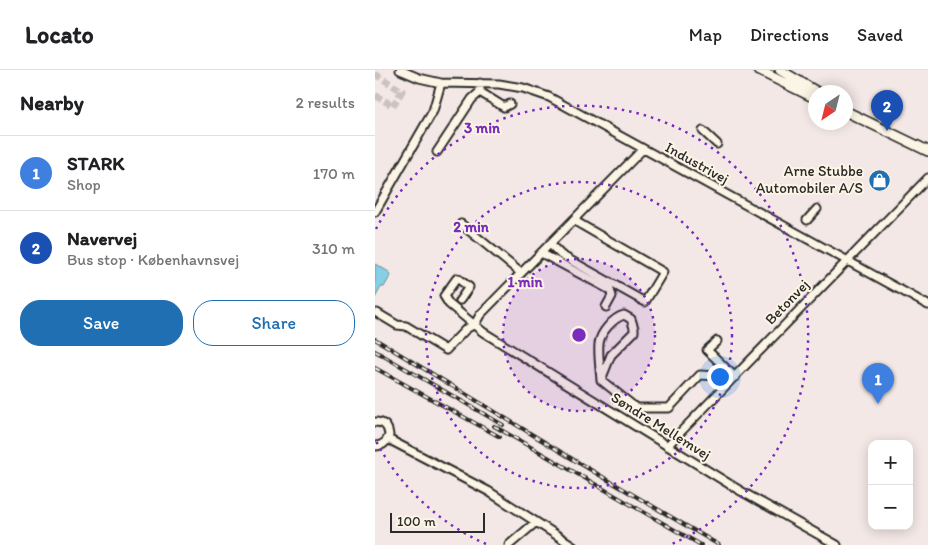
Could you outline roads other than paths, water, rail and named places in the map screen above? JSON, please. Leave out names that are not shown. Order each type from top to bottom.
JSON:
[{"type":"main road","points":[[758,70],[808,95]]},
{"type":"main road","points":[[780,70],[808,87]]},
{"type":"main road","points":[[853,114],[928,151]]},
{"type":"street","name":"Industrivej","points":[[400,70],[419,78],[441,83],[499,84],[523,88],[549,97],[847,261],[923,305]]},
{"type":"street","points":[[375,212],[433,111],[441,83]]},
{"type":"street","points":[[437,152],[472,99],[480,92],[480,83]]},
{"type":"street","points":[[480,92],[504,108],[510,104]]},
{"type":"street","points":[[703,131],[717,144]]},
{"type":"street","points":[[377,313],[397,325],[406,326],[446,350],[466,329],[475,324],[480,315],[643,149]]},
{"type":"street","name":"Betonvej","points":[[667,446],[928,178]]},
{"type":"street","points":[[807,220],[817,209]]},
{"type":"street","points":[[550,244],[561,255],[645,302],[663,272],[573,220]]},
{"type":"street","points":[[461,224],[521,273]]},
{"type":"street","points":[[541,253],[610,290],[612,296],[606,307]]},
{"type":"street","name":"Søndre Mellemvej","points":[[460,300],[469,287],[457,278],[444,296],[449,304],[483,332],[739,490],[837,545]]},
{"type":"street","points":[[601,380],[611,355],[634,332],[633,323],[628,316],[624,315],[615,319],[604,332],[599,342],[601,380],[636,408],[669,408],[701,375],[735,376]]},
{"type":"street","points":[[717,341],[707,350],[735,376]]},
{"type":"street","points":[[375,422],[383,423],[389,430],[388,440],[383,445],[375,446]]},
{"type":"street","points":[[388,440],[459,475],[572,545]]},
{"type":"street","points":[[509,545],[536,522]]},
{"type":"water","points":[[375,264],[391,275],[375,298]]},
{"type":"tunnel","points":[[375,74],[402,91],[393,106],[375,95]]},
{"type":"railway","points":[[375,339],[584,466],[719,545]]},
{"type":"railway","points":[[375,351],[503,425]]},
{"type":"railway","points":[[375,368],[500,437]]},
{"type":"railway","points":[[494,426],[701,545]]},
{"type":"place","name":"Navervej","points":[[887,131]]},
{"type":"place","name":"Arne Stubbe Automobiler A/S","points":[[879,180]]},
{"type":"place","name":"STARK","points":[[878,404]]}]
